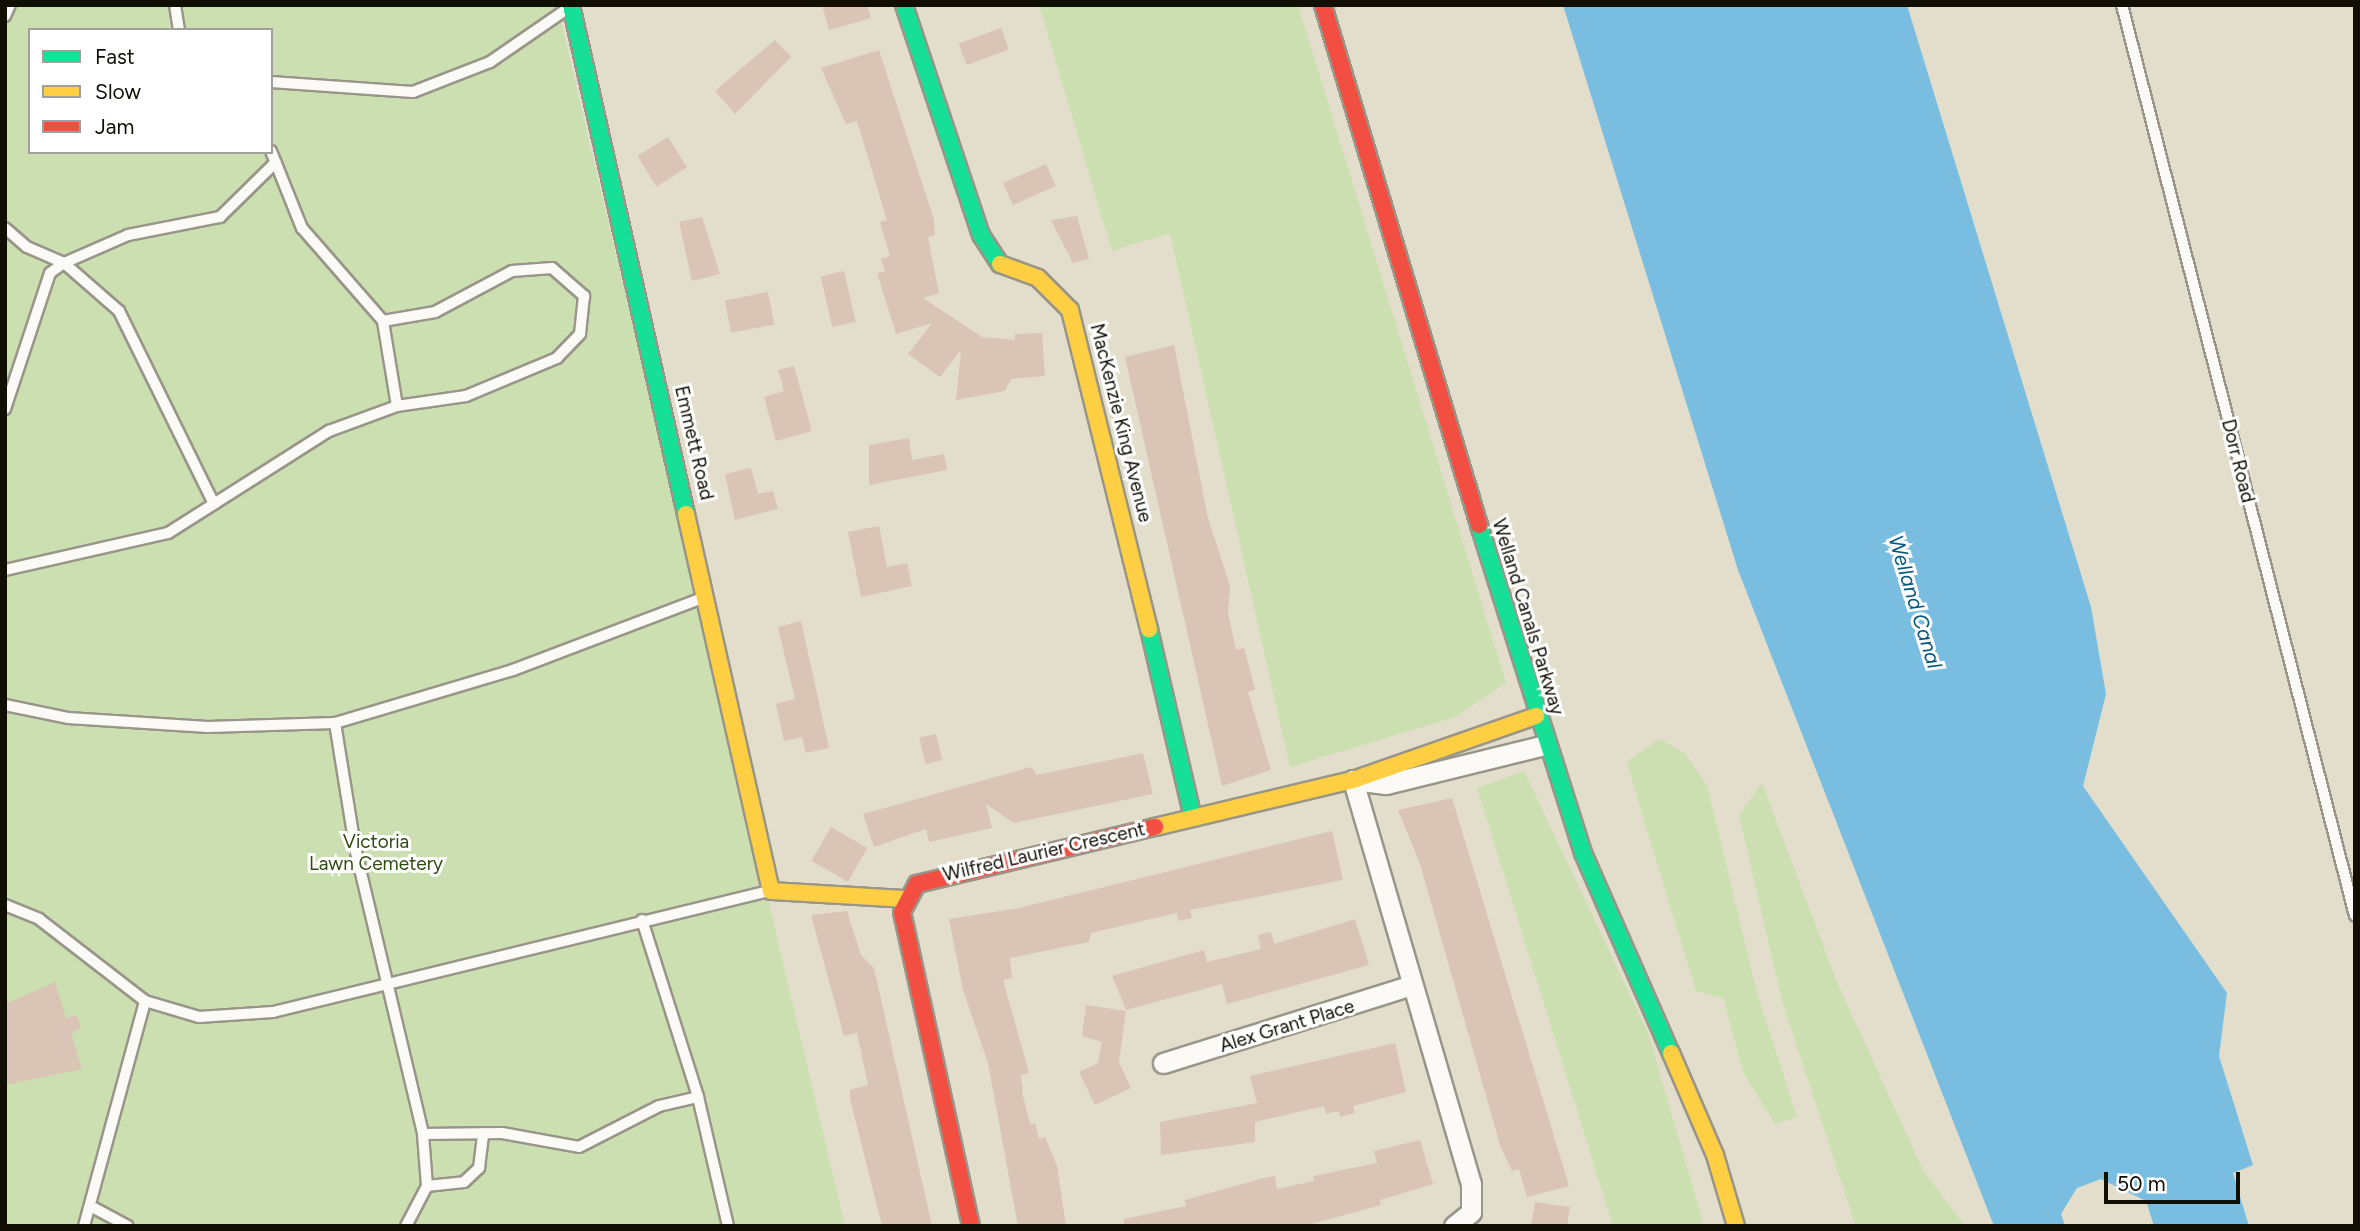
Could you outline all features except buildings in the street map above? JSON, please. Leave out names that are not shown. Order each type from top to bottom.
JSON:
[{"type":"street","name":"MacKenzie King Avenue","points":[[904,5],[981,235],[1000,264],[1038,278],[1070,310],[1081,341],[1193,818]]},
{"type":"street","name":"Welland Canals Parkway","points":[[1323,5],[1545,745],[1583,853],[1715,1155],[1736,1226]]},
{"type":"street","name":"Emmett Road","points":[[571,6],[709,596],[771,891]]},
{"type":"street","name":"Wilfred Laurier Crescent","points":[[904,899],[932,878],[1353,780],[1536,716]]},
{"type":"street","name":"Wilfred Laurier Crescent","points":[[1353,780],[1386,784],[1545,745]]},
{"type":"street","points":[[1353,780],[1409,986],[1474,1199],[1471,1212],[1454,1226]]},
{"type":"street","points":[[771,891],[904,899],[971,1226]]},
{"type":"street","name":"Alex Grant Place","points":[[1163,1063],[1409,986]]},
{"type":"lane","points":[[5,16],[10,5]]},
{"type":"lane","points":[[175,5],[179,28]]},
{"type":"lane","name":"Dorr Road","points":[[2122,5],[2355,916]]},
{"type":"lane","points":[[273,82],[413,92],[490,62],[571,6]]},
{"type":"lane","points":[[272,154],[302,228],[383,321],[397,406]]},
{"type":"lane","points":[[5,409],[50,273],[64,263],[128,235],[220,217],[276,162]]},
{"type":"lane","points":[[5,228],[27,247],[64,263],[119,311],[214,504]]},
{"type":"lane","points":[[5,570],[168,533],[329,431],[397,406],[467,396],[557,358],[580,334],[584,296],[552,268],[512,271],[435,312],[383,321]]},
{"type":"lane","points":[[5,705],[68,718],[208,727],[335,723],[513,670],[709,596]]},
{"type":"lane","points":[[335,723],[356,852],[390,983],[423,1134],[426,1186],[406,1226]]},
{"type":"lane","points":[[5,905],[39,919],[145,1001],[200,1017],[273,1012],[642,920],[771,891]]},
{"type":"lane","points":[[642,920],[698,1097],[728,1226]]},
{"type":"lane","points":[[84,1226],[94,1208],[145,1001]]},
{"type":"lane","points":[[423,1134],[483,1133],[579,1147],[659,1106],[698,1097]]},
{"type":"lane","points":[[426,1186],[464,1182],[479,1168],[483,1133]]},
{"type":"lane","points":[[94,1208],[128,1226]]},
{"type":"green space","name":"Victoria Lawn Cemetery","points":[[5,5],[557,5],[845,1226],[5,1226]]},
{"type":"green space","points":[[1039,5],[1298,5],[1506,683],[1455,717],[1290,767],[1170,233],[1112,251]]},
{"type":"green space","points":[[1659,739],[1685,753],[1707,785],[1757,993],[1797,1117],[1775,1124],[1744,1074],[1723,998],[1696,991],[1627,762]]},
{"type":"green space","points":[[1524,771],[1648,1033],[1704,1226],[1613,1226],[1477,788]]},
{"type":"green space","points":[[1762,783],[1837,982],[1923,1170],[1965,1226],[1856,1226],[1782,1001],[1739,815]]},
{"type":"water","name":"Welland Canal","points":[[1563,5],[1907,5],[2091,607],[2106,694],[2083,786],[2227,993],[2219,1056],[2253,1165],[2233,1173],[2249,1226],[2154,1226],[2146,1201],[2101,1179],[2077,1188],[2061,1214],[2065,1226],[1994,1226],[1738,570]]},
{"type":"traffic: fast","points":[[571,5],[686,514]]},
{"type":"traffic: fast","points":[[904,5],[981,235],[1000,264]]},
{"type":"traffic: fast","points":[[1479,525],[1583,853],[1671,1053]]},
{"type":"traffic: fast","points":[[1149,629],[1193,818]]},
{"type":"traffic: slow","points":[[1000,264],[1038,278],[1070,310],[1149,629]]},
{"type":"traffic: slow","points":[[686,514],[771,891],[904,899]]},
{"type":"traffic: slow","points":[[1155,827],[1353,780],[1536,716]]},
{"type":"traffic: slow","points":[[1671,1053],[1715,1155],[1736,1226]]},
{"type":"traffic: jam","points":[[1323,5],[1479,525]]},
{"type":"traffic: jam","points":[[971,1226],[902,912],[917,884],[1155,827]]}]
